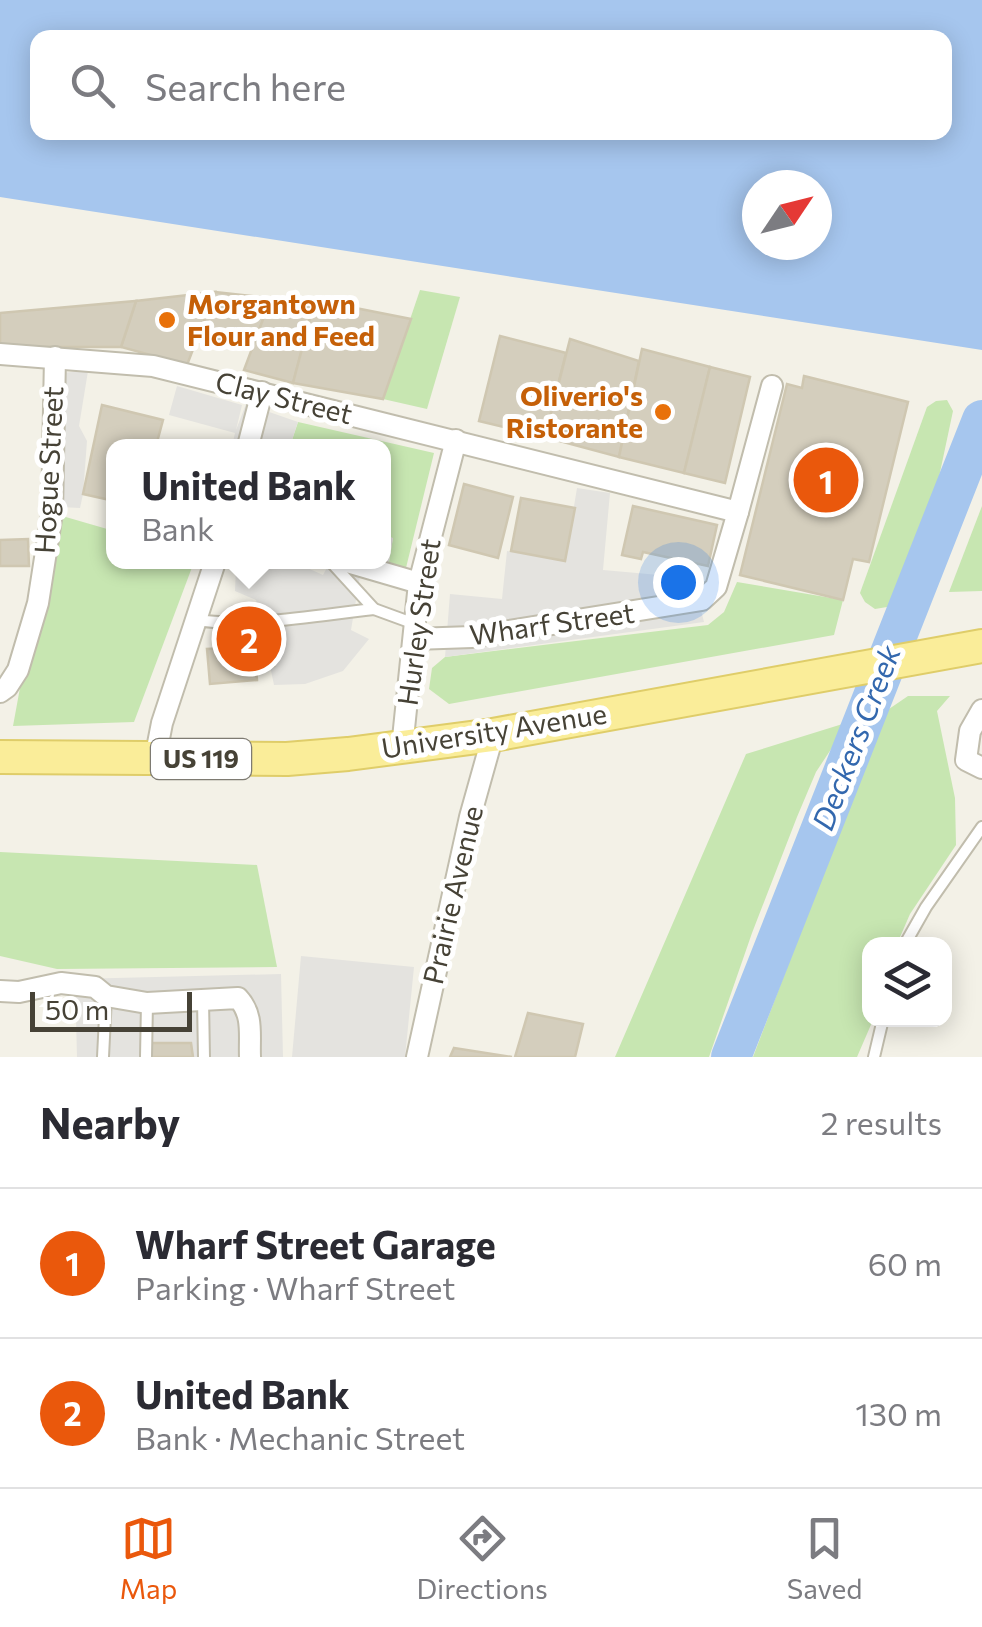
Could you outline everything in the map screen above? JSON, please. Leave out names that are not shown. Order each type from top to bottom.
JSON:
[{"type":"main road","name":"University Avenue","points":[[0,757],[287,759],[402,748],[982,646]]},
{"type":"street","name":"Clay Street","points":[[0,354],[154,366],[738,512]]},
{"type":"street","name":"Hogue Street","points":[[0,692],[18,670],[38,604],[52,513],[54,357]]},
{"type":"street","name":"Wharf Street","points":[[415,632],[472,637],[702,600],[716,587],[772,386]]},
{"type":"street","points":[[250,439],[262,392]]},
{"type":"street","name":"Hurley Street","points":[[402,748],[419,583],[456,440]]},
{"type":"street","points":[[155,759],[162,723],[214,569]]},
{"type":"street","points":[[371,569],[419,583]]},
{"type":"street","points":[[982,710],[970,731],[966,760],[982,768]]},
{"type":"street","name":"Prairie Avenue","points":[[416,1057],[470,817],[493,734]]},
{"type":"street","points":[[0,991],[19,992],[60,983],[95,987],[106,996],[147,1003],[238,998],[246,1007],[251,1024],[250,1057]]},
{"type":"lane","points":[[337,569],[374,609],[415,632]]},
{"type":"lane","points":[[196,620],[216,623],[297,618],[374,609]]},
{"type":"lane","points":[[909,937],[982,827]]},
{"type":"lane","points":[[103,1057],[106,996]]},
{"type":"lane","points":[[204,1000],[204,1057]]},
{"type":"lane","points":[[146,1057],[147,1003]]},
{"type":"lane","points":[[874,1057],[881,1027]]},
{"type":"green space","points":[[420,290],[460,297],[427,409],[383,399]]},
{"type":"green space","points":[[947,400],[953,411],[932,510],[897,601],[875,609],[860,593],[927,407]]},
{"type":"green space","points":[[298,422],[373,439],[292,439]]},
{"type":"green space","points":[[391,443],[434,453],[405,572],[391,563]]},
{"type":"green space","points":[[982,506],[982,591],[949,592]]},
{"type":"green space","points":[[52,513],[106,529],[106,569],[191,569],[134,722],[13,726]]},
{"type":"green space","points":[[737,582],[843,600],[834,635],[449,704],[429,689],[432,668],[445,657],[708,625],[724,612]]},
{"type":"green space","points":[[908,696],[950,696],[937,711],[955,798],[956,845],[910,914],[900,937],[862,937],[862,1027],[870,1027],[857,1057],[753,1057],[882,718]]},
{"type":"green space","points":[[849,722],[816,772],[797,817],[709,1057],[615,1057],[746,754]]},
{"type":"green space","points":[[0,852],[257,865],[277,967],[57,969],[0,956]]},
{"type":"shaded area","points":[[88,371],[79,426],[87,441],[83,494],[80,508],[60,507],[58,373]]},
{"type":"shaded area","points":[[177,386],[242,405],[236,430],[246,404],[298,422],[292,439],[234,439],[235,433],[169,415]]},
{"type":"shaded area","points":[[577,488],[610,493],[603,570],[693,578],[704,622],[445,657],[450,594],[502,599],[507,551],[565,561]]},
{"type":"shaded area","points":[[236,569],[310,569],[323,575],[326,569],[386,569],[382,580],[360,576],[351,630],[369,639],[343,671],[305,684],[274,685],[256,600],[235,591]]},
{"type":"shaded area","points":[[301,956],[414,967],[405,1057],[292,1057]]},
{"type":"shaded area","points":[[281,974],[283,1057],[77,1057],[75,979]]},
{"type":"water","points":[[0,0],[982,0],[982,350],[0,197]]},
{"type":"building","name":"Morgantown Flour and Feed","points":[[215,292],[187,365],[121,347],[136,301]]},
{"type":"building","points":[[215,292],[271,298],[252,350],[198,338]]},
{"type":"building","points":[[271,298],[315,300],[293,383],[244,370]]},
{"type":"building","points":[[315,300],[411,319],[383,399],[293,383]]},
{"type":"building","points":[[136,301],[121,347],[0,347],[0,313]]},
{"type":"building","points":[[500,336],[566,353],[545,437],[479,421]]},
{"type":"building","points":[[570,339],[639,361],[619,457],[545,437]]},
{"type":"building","name":"Oliverio's Ristorante","points":[[642,349],[710,367],[684,473],[619,457]]},
{"type":"building","points":[[710,367],[750,377],[725,483],[684,473]]},
{"type":"building","points":[[804,376],[908,402],[869,562],[853,559],[843,600],[740,575],[787,384],[802,388]]},
{"type":"building","points":[[102,405],[163,420],[158,439],[106,439],[106,499],[83,494]]},
{"type":"building","points":[[464,484],[513,497],[498,558],[449,545]]},
{"type":"building","points":[[521,498],[575,508],[565,561],[511,551]]},
{"type":"building","points":[[633,506],[717,525],[708,566],[643,552],[641,559],[622,555]]},
{"type":"building","points":[[28,539],[29,566],[0,566],[0,540]]},
{"type":"building","points":[[255,605],[261,628],[270,627],[274,666],[256,668],[257,680],[210,684],[207,649],[227,648],[225,630],[231,629],[231,621],[235,621],[233,607]]},
{"type":"building","points":[[528,1013],[583,1024],[575,1057],[515,1057]]},
{"type":"building","points":[[151,1043],[191,1043],[193,1057],[151,1057]]},
{"type":"building","points":[[454,1048],[512,1057],[450,1057]]},
{"type":"waterway","name":"Deckers Creek","points":[[731,1057],[982,420]]},
{"type":"place","name":"Morgantown Flour and Feed","points":[[167,320]]},
{"type":"place","name":"Oliverio's Ristorante","points":[[663,412]]},
{"type":"place","name":"Wharf Street Garage","points":[[826,480]]},
{"type":"place","name":"United Bank","points":[[249,639]]}]
